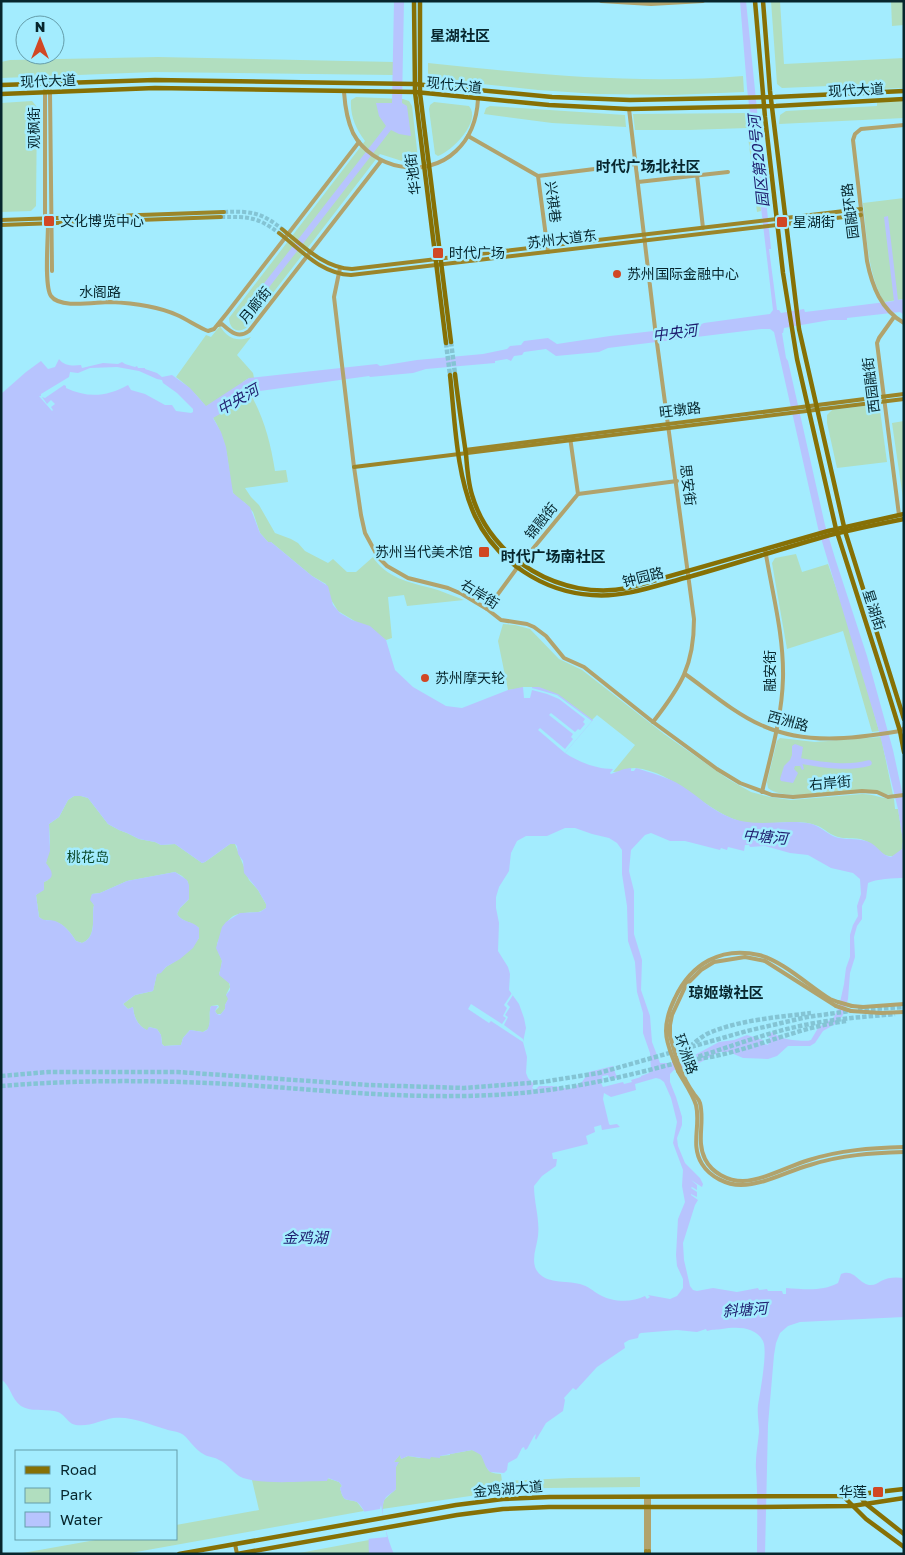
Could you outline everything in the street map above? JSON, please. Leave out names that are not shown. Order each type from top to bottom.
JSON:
[{"type":"main road","name":"华池街","points":[[414,1],[417,84],[448,342]]},
{"type":"main road","name":"华池街","points":[[417,84],[420,1]]},
{"type":"main road","name":"星湖街","points":[[755,1],[763,97],[777,223],[789,310],[808,408],[836,531],[902,731],[904,752]]},
{"type":"main road","name":"星湖街","points":[[764,1],[771,97],[799,330],[845,529],[904,719]]},
{"type":"main road","name":"现代大道","points":[[1,85],[155,80],[417,84],[583,99],[661,100],[904,91]]},
{"type":"main road","name":"现代大道","points":[[1,94],[155,88],[402,92],[565,106],[629,109],[904,99]]},
{"type":"main road","name":"苏州大道东","points":[[785,222],[861,209]]},
{"type":"main road","points":[[1,225],[224,212]]},
{"type":"main road","name":"苏州大道东","points":[[282,229],[308,256],[324,268],[338,274],[351,275],[771,226],[785,222],[861,215]]},
{"type":"main road","points":[[1,220],[49,221],[221,217]]},
{"type":"main road","name":"苏州大道东","points":[[303,249],[340,268],[356,269],[770,220],[777,223]]},
{"type":"main road","name":"苏州大道东","points":[[279,233],[287,236]]},
{"type":"main road","points":[[460,453],[452,375],[465,451]]},
{"type":"main road","name":"旺墩路","points":[[354,467],[465,451],[883,399],[904,394]]},
{"type":"main road","name":"旺墩路","points":[[883,399],[904,399]]},
{"type":"main road","name":"钟园路","points":[[465,451],[470,489],[479,514],[498,542],[519,566]]},
{"type":"main road","name":"钟园路","points":[[460,453],[465,491],[477,521],[500,551],[519,566],[541,576],[562,584],[598,590],[628,588],[688,574],[902,514]]},
{"type":"main road","name":"钟园路","points":[[845,529],[904,519]]},
{"type":"main road","name":"金鸡湖大道","points":[[179,1554],[456,1505],[503,1499],[550,1497],[843,1496],[904,1489]]},
{"type":"main road","points":[[860,1495],[866,1504],[904,1534]]},
{"type":"main road","points":[[843,1496],[866,1519],[904,1547]]},
{"type":"main road","name":"金鸡湖大道","points":[[237,1554],[457,1515],[511,1509],[648,1506],[852,1506],[904,1498]]},
{"type":"main road","points":[[242,1543],[243,1553]]},
{"type":"main road","points":[[235,1544],[237,1554]]},
{"type":"street","points":[[601,1],[651,4],[703,1]]},
{"type":"street","name":"观枫街","points":[[47,83],[49,221]]},
{"type":"street","points":[[344,92],[348,121],[359,142],[381,161],[399,167],[427,166],[451,156],[468,136],[475,121],[478,99]]},
{"type":"street","name":"思安街","points":[[629,109],[655,328],[694,619],[690,658],[685,674],[672,697],[653,722]]},
{"type":"street","name":"园融环路","points":[[904,125],[861,129],[854,135],[853,140],[868,268],[880,300],[893,316],[904,323]]},
{"type":"street","name":"兴祺巷","points":[[468,136],[538,176],[548,252]]},
{"type":"street","name":"月廊街","points":[[359,142],[227,313],[225,322],[228,329],[237,335],[242,335],[249,331],[381,161]]},
{"type":"street","points":[[538,176],[635,164]]},
{"type":"street","points":[[638,182],[728,172]]},
{"type":"street","points":[[697,175],[703,228]]},
{"type":"street","points":[[49,221],[52,271]]},
{"type":"street","name":"水阁路","points":[[49,221],[47,283],[49,294],[55,300],[69,304],[110,302],[134,304],[175,314],[208,331],[222,324],[228,329]]},
{"type":"street","name":"右岸街","points":[[340,268],[334,297],[354,467],[368,540],[378,557],[387,566],[408,578],[456,592],[501,620],[526,624],[534,628],[546,636],[564,658],[584,667],[653,722],[740,783],[762,792],[793,797],[868,791],[888,797],[904,795]]},
{"type":"street","points":[[218,325],[227,313]]},
{"type":"street","name":"西园融街","points":[[893,316],[877,343],[883,399],[902,514]]},
{"type":"street","points":[[571,438],[578,494],[676,481]]},
{"type":"street","name":"锦融街","points":[[486,609],[578,494]]},
{"type":"street","name":"融安街","points":[[762,792],[777,732],[782,692],[783,662],[779,625],[765,552]]},
{"type":"street","name":"西洲路","points":[[685,674],[744,716],[777,732],[814,739],[902,731]]},
{"type":"street","name":"环洲路","points":[[904,1012],[881,1013],[837,1004],[766,957],[745,953],[713,958],[704,962],[693,971],[672,1003],[666,1030],[667,1042],[696,1106],[695,1138],[698,1155],[702,1165],[725,1182],[737,1185],[750,1184],[808,1165],[837,1158],[904,1152]]},
{"type":"street","name":"环洲路","points":[[851,1008],[904,1004]]},
{"type":"street","name":"环洲路","points":[[680,1071],[694,1094],[700,1100],[702,1118],[701,1150],[710,1167],[726,1178],[750,1180],[806,1160],[842,1151],[904,1147]]},
{"type":"street","points":[[647,1497],[648,1552]]},
{"type":"green space","points":[[771,1],[780,1],[784,64],[904,58],[904,88],[876,89],[875,84],[782,88],[777,84]]},
{"type":"green space","points":[[891,1],[904,1],[904,25],[892,26]]},
{"type":"green space","points":[[158,57],[394,62],[393,75],[154,72],[1,78],[1,62],[15,60],[15,65],[65,65],[65,59]]},
{"type":"green space","points":[[428,63],[506,71],[625,79],[743,76],[744,92],[673,95],[597,94],[538,90],[436,79],[428,74]]},
{"type":"green space","points":[[356,97],[403,99],[409,101],[412,106],[418,158],[415,161],[402,161],[380,154],[246,328],[243,330],[234,329],[230,325],[229,318],[365,141],[356,127],[353,117],[351,100]]},
{"type":"green space","points":[[32,101],[37,107],[36,206],[31,211],[1,212],[1,103]]},
{"type":"green space","points":[[904,101],[904,118],[779,124],[780,115],[786,111],[877,106],[877,102]]},
{"type":"green space","points":[[434,102],[469,106],[472,112],[472,119],[464,135],[451,148],[438,156],[435,154],[429,109],[430,105]]},
{"type":"green space","points":[[490,106],[625,115],[626,127],[552,123],[484,114],[486,108]]},
{"type":"green space","points":[[750,113],[761,211],[757,212],[747,128],[635,130],[633,114]]},
{"type":"green space","points":[[904,198],[904,299],[884,302],[878,291],[871,266],[863,203]]},
{"type":"green space","points":[[220,326],[230,337],[241,339],[251,337],[237,355],[253,373],[254,378],[249,378],[243,382],[255,403],[264,425],[275,471],[286,470],[288,482],[245,488],[259,505],[275,533],[291,539],[298,543],[305,551],[328,563],[333,559],[347,572],[356,572],[373,557],[384,570],[399,578],[464,600],[407,606],[404,595],[388,597],[392,638],[386,640],[338,611],[330,598],[326,584],[312,576],[271,542],[268,542],[260,533],[253,512],[233,493],[226,450],[214,419],[201,400],[176,377],[206,335],[211,337]]},
{"type":"green space","points":[[878,406],[880,410],[887,462],[837,468],[827,415],[832,410]]},
{"type":"green space","points":[[904,421],[904,505],[892,423]]},
{"type":"green space","points":[[796,554],[802,572],[828,564],[853,638],[879,731],[872,732],[843,631],[787,649],[772,563],[775,558]]},
{"type":"green space","points":[[503,624],[530,629],[559,659],[582,670],[664,734],[728,779],[751,792],[791,800],[862,794],[894,799],[895,809],[898,809],[903,841],[902,849],[895,855],[886,855],[864,840],[838,837],[818,826],[808,823],[758,824],[739,821],[713,808],[663,776],[635,768],[613,772],[635,745],[597,715],[590,722],[532,687],[508,690],[498,641]]},
{"type":"green space","points":[[881,737],[893,795],[869,790],[801,795],[775,792],[768,788],[767,782],[777,741],[780,738],[815,742]]},
{"type":"green space","name":"桃花岛","points":[[74,796],[88,798],[108,824],[119,830],[139,839],[161,845],[175,844],[202,863],[230,844],[235,844],[249,880],[258,890],[266,904],[266,908],[258,912],[235,915],[226,924],[217,946],[222,961],[220,973],[229,982],[230,987],[226,995],[229,998],[225,1009],[221,1014],[217,1014],[215,1011],[219,1007],[218,1005],[211,1006],[208,1029],[203,1032],[190,1030],[183,1038],[181,1045],[164,1046],[157,1029],[149,1027],[148,1031],[142,1027],[134,1015],[133,1007],[128,1009],[123,1004],[135,995],[153,991],[157,973],[182,957],[199,938],[199,928],[181,919],[177,914],[189,899],[188,882],[182,876],[175,872],[127,881],[100,893],[92,894],[91,900],[94,905],[92,931],[87,940],[82,943],[76,941],[59,923],[43,920],[39,917],[36,895],[42,889],[44,882],[48,880],[46,863],[50,843],[49,824],[59,817],[68,800]]},
{"type":"green space","points":[[472,1450],[481,1455],[489,1471],[501,1474],[502,1481],[640,1477],[640,1487],[546,1488],[504,1491],[382,1509],[384,1500],[396,1489],[396,1467],[398,1462],[394,1462],[400,1454],[401,1459],[408,1456],[420,1458],[440,1457]]},
{"type":"green space","points":[[327,1478],[339,1482],[342,1486],[340,1488],[344,1498],[357,1502],[364,1511],[125,1554],[17,1554],[95,1540],[178,1540],[178,1525],[259,1510],[252,1480],[327,1481]]},
{"type":"green space","points":[[369,1540],[369,1553],[366,1554],[294,1554]]},
{"type":"water","points":[[394,1],[404,1],[402,103],[407,106],[411,136],[399,134],[391,130],[253,308],[248,304],[386,126],[379,116],[376,103],[392,103]]},
{"type":"water","name":"金鸡湖","points":[[740,1],[746,1],[771,249],[769,249],[777,310],[781,313],[804,309],[805,312],[894,301],[884,217],[888,216],[898,300],[904,299],[904,315],[900,312],[847,318],[847,320],[830,320],[784,328],[782,333],[786,358],[825,525],[867,656],[893,750],[904,801],[904,878],[868,883],[866,898],[862,906],[862,919],[857,926],[854,937],[855,957],[850,973],[848,999],[843,1015],[837,1023],[823,1031],[815,1043],[810,1046],[788,1046],[777,1056],[768,1059],[743,1058],[729,1052],[720,1052],[699,1063],[674,1070],[670,1074],[670,1082],[682,1117],[682,1125],[677,1138],[678,1146],[685,1163],[700,1178],[703,1184],[702,1187],[691,1180],[697,1185],[697,1190],[691,1188],[697,1192],[697,1197],[691,1195],[698,1200],[683,1243],[684,1260],[690,1286],[693,1290],[697,1291],[713,1288],[737,1292],[758,1288],[759,1290],[782,1291],[783,1294],[786,1294],[786,1288],[812,1289],[832,1286],[838,1283],[841,1274],[846,1273],[850,1273],[871,1285],[889,1278],[904,1278],[904,1317],[800,1322],[788,1326],[780,1333],[774,1355],[768,1425],[765,1554],[757,1554],[756,1456],[759,1432],[758,1408],[765,1353],[760,1336],[750,1330],[733,1328],[707,1331],[706,1329],[697,1332],[677,1330],[641,1333],[638,1338],[624,1343],[625,1348],[597,1367],[576,1390],[573,1388],[564,1398],[563,1411],[546,1423],[536,1440],[536,1434],[534,1436],[527,1449],[522,1448],[517,1458],[508,1463],[507,1470],[504,1473],[490,1472],[481,1455],[472,1450],[440,1456],[440,1458],[431,1457],[430,1459],[408,1456],[401,1459],[400,1455],[394,1462],[399,1462],[396,1467],[396,1489],[387,1496],[383,1504],[383,1518],[394,1554],[369,1554],[368,1526],[365,1513],[357,1502],[344,1498],[340,1488],[342,1486],[339,1482],[328,1478],[327,1481],[285,1482],[243,1478],[216,1458],[205,1455],[180,1433],[127,1418],[113,1418],[91,1424],[76,1425],[58,1412],[29,1409],[21,1406],[1,1379],[1,394],[41,361],[48,369],[55,367],[59,359],[66,364],[81,365],[82,368],[103,363],[118,364],[122,362],[137,366],[138,368],[145,368],[162,377],[172,375],[190,388],[206,406],[249,378],[483,354],[507,349],[510,346],[521,345],[524,341],[548,338],[557,344],[697,326],[704,323],[770,314],[773,310],[747,88]],"holes":[[[761,329],[770,329],[774,332],[818,528],[879,731],[898,809],[903,841],[902,849],[891,857],[869,842],[835,837],[812,824],[802,822],[760,823],[739,821],[716,811],[682,786],[665,778],[636,768],[634,771],[631,771],[631,768],[611,774],[613,769],[594,766],[576,759],[565,753],[593,720],[558,694],[539,687],[523,687],[508,690],[462,708],[446,706],[413,687],[395,670],[386,640],[370,626],[352,620],[340,613],[333,605],[328,586],[312,576],[271,542],[268,542],[260,533],[250,507],[233,493],[226,447],[221,432],[213,418],[260,391],[369,376],[413,373],[426,369],[495,363],[495,361],[507,359],[511,361],[514,356],[522,355],[524,352],[546,349],[556,356],[599,352],[608,348]],[[117,367],[139,371],[162,380],[163,383],[177,393],[193,409],[193,412],[176,411],[172,405],[165,405],[145,394],[131,390],[128,385],[112,392],[97,395],[74,391],[66,388],[64,385],[45,398],[42,397],[47,404],[51,400],[55,404],[51,407],[52,411],[39,396],[69,377],[70,372],[78,373],[90,368]],[[74,796],[81,796],[88,798],[108,824],[139,839],[161,845],[175,844],[202,863],[230,844],[237,846],[238,854],[243,861],[244,873],[258,890],[266,904],[266,908],[260,912],[240,913],[222,927],[216,948],[222,961],[219,975],[230,984],[230,990],[226,995],[228,999],[225,1009],[220,1015],[215,1011],[218,1006],[211,1006],[207,1030],[203,1032],[190,1030],[183,1038],[181,1045],[164,1046],[157,1029],[149,1027],[147,1030],[141,1026],[134,1015],[133,1007],[128,1009],[123,1004],[135,995],[153,991],[157,974],[161,973],[166,967],[180,959],[193,948],[199,938],[199,928],[182,919],[177,914],[189,899],[187,880],[175,872],[127,881],[100,893],[92,894],[90,900],[94,905],[92,931],[87,940],[82,943],[76,941],[67,929],[58,922],[39,917],[36,895],[44,890],[44,882],[52,874],[46,863],[50,851],[49,824],[59,817],[68,800]],[[565,828],[575,828],[609,838],[617,843],[622,850],[622,874],[627,906],[628,941],[635,962],[637,992],[643,1013],[643,1033],[650,1053],[651,1070],[649,1073],[631,1080],[632,1082],[624,1084],[623,1082],[603,1087],[601,1083],[603,1081],[602,1076],[608,1075],[610,1080],[617,1078],[613,1066],[589,1072],[582,1082],[570,1089],[552,1086],[539,1086],[535,1090],[532,1088],[534,1084],[526,1073],[527,1057],[523,1042],[526,1028],[524,1018],[519,1004],[509,990],[510,974],[498,951],[499,923],[496,908],[496,897],[499,887],[509,871],[511,853],[517,841],[526,836],[547,836]],[[651,833],[670,841],[685,841],[720,850],[721,848],[727,850],[728,847],[744,851],[745,845],[750,847],[765,846],[790,853],[808,855],[831,868],[853,873],[860,879],[861,894],[857,906],[858,916],[850,935],[850,957],[846,968],[839,1007],[834,1017],[818,1028],[811,1040],[785,1039],[772,1032],[768,1037],[771,1038],[768,1045],[762,1043],[763,1040],[747,1035],[734,1040],[719,1042],[693,1056],[670,1063],[660,1063],[652,1042],[650,1016],[641,990],[642,960],[634,934],[634,891],[629,871],[631,850],[645,835]],[[656,1078],[664,1082],[671,1098],[677,1122],[673,1143],[683,1170],[682,1186],[685,1202],[678,1219],[676,1255],[677,1266],[683,1279],[683,1288],[677,1296],[670,1299],[648,1295],[650,1297],[647,1299],[645,1296],[628,1301],[610,1299],[583,1285],[554,1281],[543,1277],[538,1273],[534,1263],[538,1230],[534,1186],[542,1176],[556,1166],[557,1159],[553,1159],[552,1153],[588,1144],[586,1136],[595,1132],[594,1127],[601,1125],[602,1130],[620,1127],[617,1124],[609,1124],[603,1099],[604,1093],[611,1097],[636,1090],[635,1084]]]},
{"type":"water","points":[[795,744],[803,747],[801,759],[804,769],[802,770],[800,766],[795,766],[794,769],[798,773],[793,783],[781,781],[784,766],[790,760],[792,746]]},
{"type":"pier","points":[[523,687],[532,687],[557,695],[592,721],[565,753],[538,730],[540,728],[565,749],[573,739],[571,737],[573,734],[549,715],[551,713],[575,732],[578,729],[580,730],[585,724],[583,722],[585,719],[559,699],[547,694],[532,690],[530,698],[524,698]]},
{"type":"pier","points":[[512,993],[513,995],[507,1004],[510,1007],[505,1015],[508,1017],[504,1025],[523,1039],[523,1042],[491,1021],[489,1023],[468,1009],[471,1004],[502,1024],[506,1018],[503,1016],[507,1008],[504,1005]]},
{"type":"pier","points":[[381,1505],[387,1537],[367,1539],[362,1512],[380,1509]]},
{"type":"waterway","points":[[801,761],[844,766],[869,763]]},
{"type":"tunnel","points":[[224,212],[249,212],[268,219],[282,229]]},
{"type":"tunnel","points":[[221,217],[258,220],[279,233]]},
{"type":"tunnel","points":[[451,342],[455,374]]},
{"type":"tunnel","points":[[446,343],[450,375]]},
{"type":"tunnel","points":[[858,1010],[904,1007]]},
{"type":"tunnel","points":[[1,1076],[48,1072],[178,1072],[368,1085],[464,1088],[542,1082],[599,1073],[747,1031],[807,1017],[850,1011]]},
{"type":"tunnel","points":[[690,1046],[706,1034],[733,1025],[811,1013]]},
{"type":"tunnel","points":[[1,1086],[98,1081],[163,1082],[228,1084],[416,1096],[509,1094],[576,1086],[621,1077],[687,1060],[758,1037],[800,1026],[835,1020],[895,1014]]},
{"type":"tunnel","points":[[697,1059],[716,1056],[809,1029],[847,1021]]},
{"type":"place","name":"文化博览中心","points":[[49,221]]},
{"type":"place","name":"星湖街","points":[[782,222]]},
{"type":"place","name":"时代广场","points":[[438,253]]},
{"type":"place","name":"苏州国际金融中心","points":[[617,274]]},
{"type":"place","name":"苏州当代美术馆","points":[[484,552]]},
{"type":"place","name":"苏州摩天轮","points":[[425,678]]},
{"type":"place","name":"华莲","points":[[878,1492]]},
{"type":"district","name":"星湖社区","points":[[460,36]]},
{"type":"district","name":"时代广场北社区","points":[[648,167]]},
{"type":"district","name":"时代广场南社区","points":[[553,557]]},
{"type":"district","name":"琼姬墩社区","points":[[726,993]]},
{"type":"water label","name":"园区第20号河","points":[[759,161]]},
{"type":"water label","name":"中央河","points":[[675,333]]},
{"type":"water label","name":"中央河","points":[[238,400]]},
{"type":"water label","name":"中塘河","points":[[765,837]]},
{"type":"water label","name":"斜塘河","points":[[745,1310]]}]
